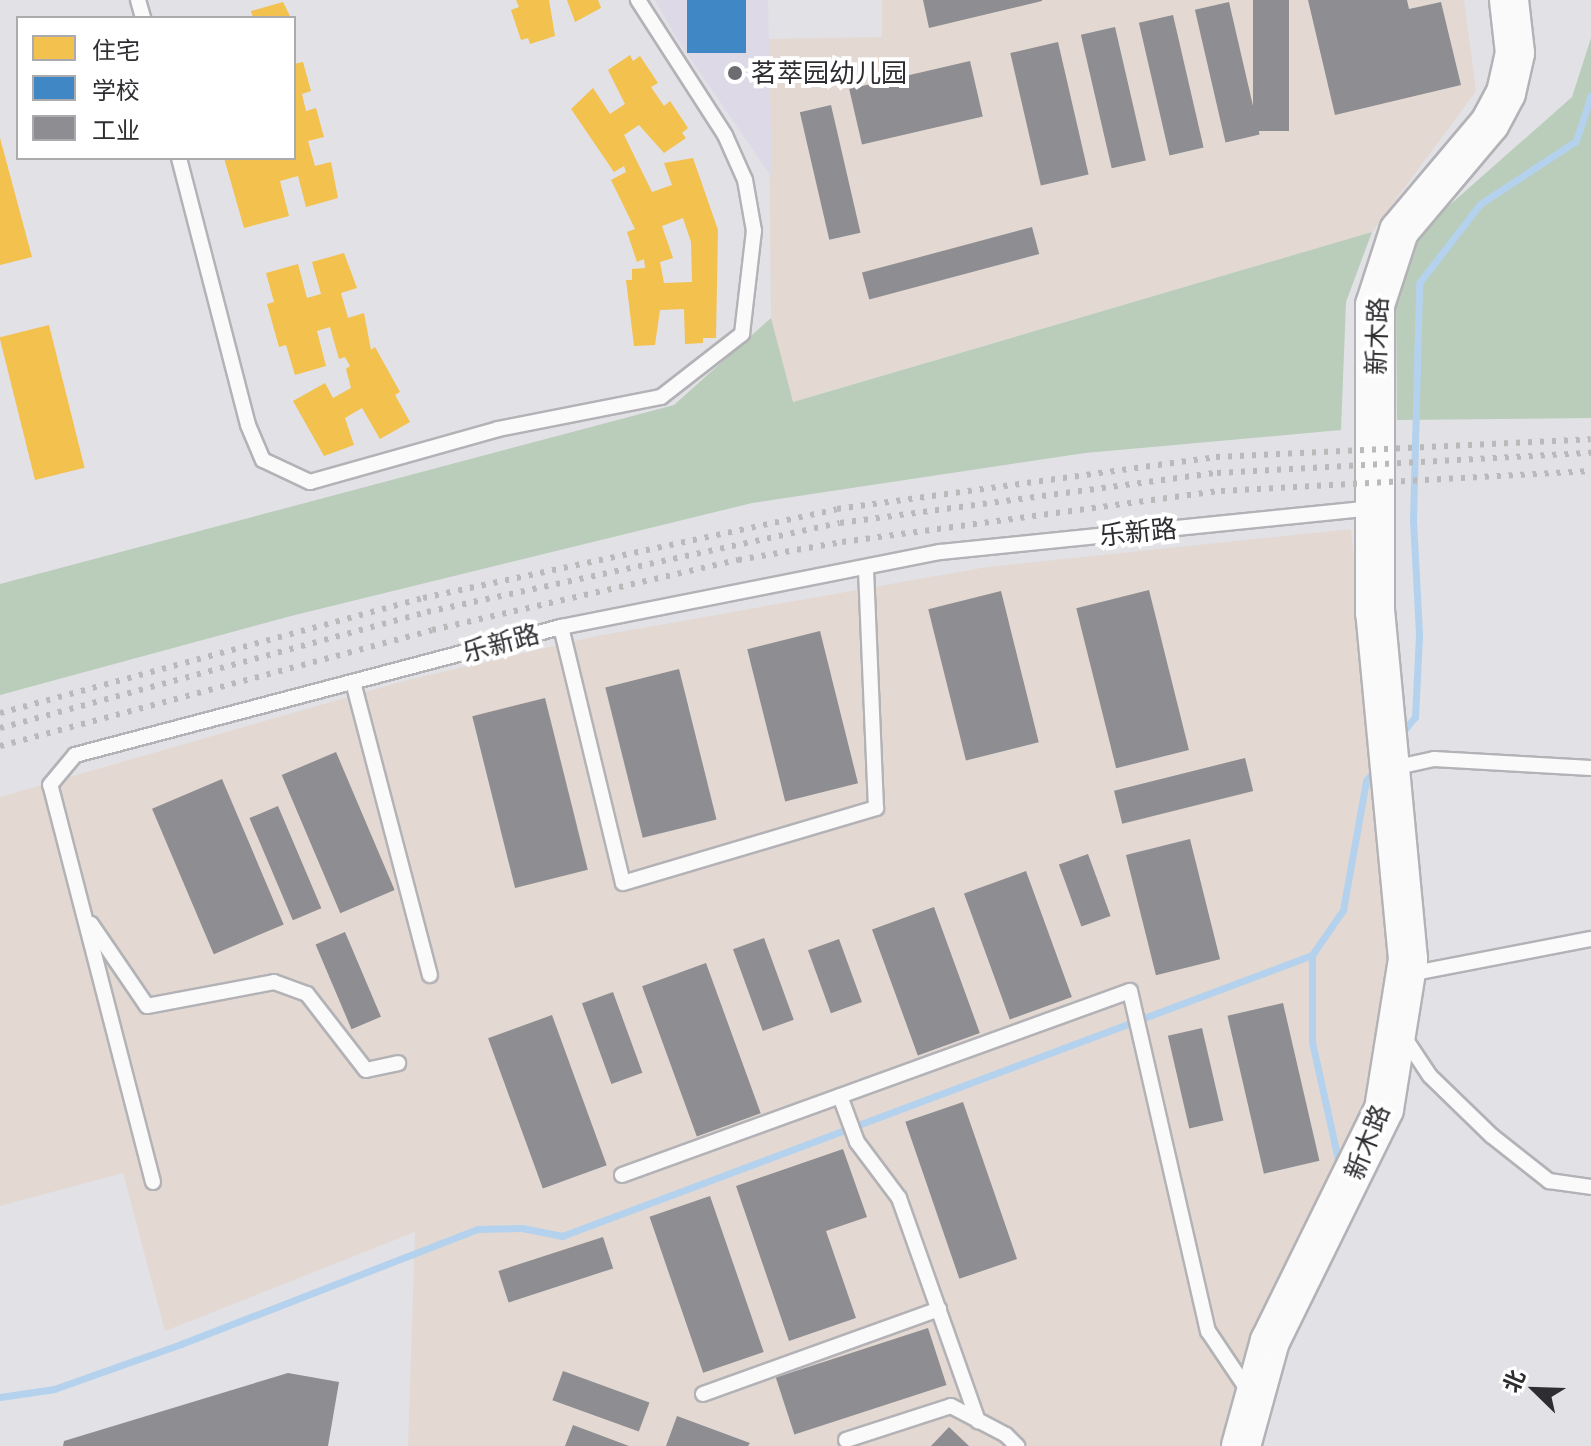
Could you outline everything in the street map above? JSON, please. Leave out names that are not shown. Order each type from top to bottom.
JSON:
[{"type":"street","name":"新木路","points":[[1241,1446],[1270,1341],[1384,1109],[1405,975],[1375,613],[1379,507],[1374,331],[1380,279],[1412,209],[1479,137],[1506,93],[1515,53],[1509,0]]},
{"type":"lane","points":[[180,160],[248,425],[263,460],[310,482],[498,429],[661,397],[742,334],[754,231],[745,180],[725,135],[638,0]]},
{"type":"lane","name":"乐新路","points":[[153,1182],[50,785],[75,755],[561,627],[940,552],[1379,507]]},
{"type":"lane","points":[[561,627],[623,883],[876,808],[866,567]]},
{"type":"lane","points":[[353,682],[430,975]]},
{"type":"lane","points":[[1388,769],[1434,759],[1591,768]]},
{"type":"lane","points":[[84,914],[147,1006],[274,982],[307,994],[366,1070],[398,1063]]},
{"type":"lane","points":[[1405,975],[1591,939]]},
{"type":"lane","points":[[622,1175],[1130,991],[1208,1331],[1254,1399]]},
{"type":"lane","points":[[1397,1027],[1430,1076],[1492,1136],[1549,1181],[1591,1187]]},
{"type":"lane","points":[[840,1096],[857,1142],[899,1198],[978,1421]]},
{"type":"lane","points":[[703,1394],[939,1309]]},
{"type":"lane","points":[[846,1440],[951,1406],[1017,1446]]},
{"type":"shaded area","name":"茗萃园幼儿园","points":[[655,0],[768,0],[772,178],[676,37]]},
{"type":"shaded area","points":[[882,0],[1464,0],[1476,91],[1372,232],[792,402],[771,318],[768,39],[882,37]]},
{"type":"shaded area","points":[[1351,529],[1394,959],[1371,1105],[1227,1446],[408,1446],[415,1232],[165,1331],[123,1173],[0,1206],[0,797],[404,681],[597,636],[987,567]]},
{"type":"green space","points":[[1591,38],[1591,418],[1397,420],[1396,302],[1418,233],[1572,97]]},
{"type":"green space","points":[[1372,232],[1346,302],[1341,430],[1085,453],[752,503],[291,616],[0,695],[0,584],[674,405],[771,318],[793,402]]},
{"type":"building: 住宅","points":[[516,0],[549,0],[555,36],[530,44],[528,38],[521,40],[511,10],[519,7]]},
{"type":"building: 住宅","points":[[567,0],[598,0],[601,8],[575,22]]},
{"type":"building: 住宅","points":[[283,2],[290,16],[252,16],[251,11]]},
{"type":"building: 住宅","points":[[630,55],[633,61],[640,56],[658,83],[651,87],[664,106],[670,101],[688,128],[682,133],[686,138],[664,153],[639,125],[624,135],[652,192],[672,185],[664,163],[693,158],[718,230],[716,338],[703,338],[703,343],[685,344],[684,309],[660,310],[655,345],[634,346],[626,280],[632,280],[632,269],[645,268],[644,259],[637,262],[627,232],[635,229],[611,180],[626,172],[624,166],[614,172],[571,109],[593,88],[610,114],[625,104],[608,70]],"holes":[[[683,218],[691,242],[692,282],[664,283],[660,262],[673,258],[662,226]]]},
{"type":"building: 住宅","points":[[303,62],[311,91],[302,94],[306,111],[316,108],[324,137],[308,141],[315,166],[331,162],[338,198],[306,207],[298,176],[280,181],[289,216],[244,228],[225,160],[296,160],[296,64]]},
{"type":"building: 住宅","points":[[0,138],[32,257],[0,265]]},
{"type":"building: 住宅","points":[[344,253],[357,288],[341,293],[348,318],[364,313],[371,350],[375,347],[400,392],[395,395],[410,422],[380,439],[362,408],[345,418],[354,445],[324,456],[293,401],[325,383],[333,398],[351,388],[346,369],[350,366],[345,357],[339,359],[330,327],[317,331],[326,366],[295,375],[286,345],[279,347],[267,304],[274,302],[266,273],[298,264],[307,298],[321,294],[312,262]]},
{"type":"building: 住宅","points":[[49,325],[85,468],[35,480],[0,337]]},
{"type":"building: 学校","points":[[687,0],[746,0],[746,53],[687,53]]},
{"type":"building: 工业","points":[[923,0],[1042,0],[1042,1],[929,28]]},
{"type":"building: 工业","points":[[1253,0],[1289,0],[1289,131],[1253,131]]},
{"type":"building: 工业","points":[[1308,0],[1407,0],[1409,9],[1441,2],[1461,85],[1335,115]]},
{"type":"building: 工业","points":[[1229,2],[1260,135],[1225,142],[1195,10]]},
{"type":"building: 工业","points":[[1173,15],[1204,148],[1169,155],[1139,23]]},
{"type":"building: 工业","points":[[1115,27],[1146,160],[1112,168],[1081,35]]},
{"type":"building: 工业","points":[[1058,42],[1089,175],[1041,186],[1010,53]]},
{"type":"building: 工业","points":[[970,61],[983,117],[862,144],[849,89]]},
{"type":"building: 工业","points":[[831,105],[860,233],[829,240],[800,112]]},
{"type":"building: 工业","points":[[1032,227],[1039,254],[869,300],[862,273]]},
{"type":"building: 工业","points":[[1149,590],[1189,750],[1116,768],[1076,608]]},
{"type":"building: 工业","points":[[1001,591],[1039,742],[966,761],[928,609]]},
{"type":"building: 工业","points":[[820,631],[858,783],[785,801],[747,649]]},
{"type":"building: 工业","points":[[679,669],[716,819],[643,838],[605,687]]},
{"type":"building: 工业","points":[[545,698],[588,870],[515,888],[472,716]]},
{"type":"building: 工业","points":[[336,752],[395,890],[340,913],[282,775]]},
{"type":"building: 工业","points":[[1245,758],[1253,791],[1122,824],[1114,791]]},
{"type":"building: 工业","points":[[222,779],[284,924],[214,954],[152,809]]},
{"type":"building: 工业","points":[[278,806],[321,908],[293,920],[249,818]]},
{"type":"building: 工业","points":[[1190,839],[1220,959],[1156,975],[1126,855]]},
{"type":"building: 工业","points":[[1088,854],[1111,916],[1081,927],[1059,865]]},
{"type":"building: 工业","points":[[1026,871],[1072,997],[1010,1019],[964,894]]},
{"type":"building: 工业","points":[[934,907],[980,1033],[918,1055],[872,930]]},
{"type":"building: 工业","points":[[345,932],[381,1017],[351,1029],[316,945]]},
{"type":"building: 工业","points":[[764,938],[794,1020],[763,1031],[733,949]]},
{"type":"building: 工业","points":[[839,939],[862,1002],[831,1013],[808,950]]},
{"type":"building: 工业","points":[[706,963],[761,1113],[697,1137],[642,986]]},
{"type":"building: 工业","points":[[613,992],[642,1073],[611,1084],[582,1003]]},
{"type":"building: 工业","points":[[1283,1003],[1319,1161],[1264,1174],[1227,1016]]},
{"type":"building: 工业","points":[[552,1015],[607,1165],[543,1189],[488,1038]]},
{"type":"building: 工业","points":[[1202,1028],[1223,1121],[1189,1128],[1168,1036]]},
{"type":"building: 工业","points":[[963,1102],[1017,1259],[959,1279],[905,1122]]},
{"type":"building: 工业","points":[[843,1149],[867,1217],[826,1231],[856,1318],[789,1341],[736,1186]]},
{"type":"building: 工业","points":[[710,1196],[764,1352],[703,1373],[649,1217]]},
{"type":"building: 工业","points":[[603,1237],[613,1268],[509,1302],[498,1271]]},
{"type":"building: 工业","points":[[928,1328],[947,1385],[794,1435],[776,1377]]},
{"type":"building: 工业","points":[[563,1371],[649,1402],[639,1432],[552,1400]]},
{"type":"building: 工业","points":[[288,1373],[339,1382],[328,1446],[63,1446],[64,1441]]},
{"type":"building: 工业","points":[[677,1416],[750,1443],[748,1446],[666,1446]]},
{"type":"building: 工业","points":[[573,1425],[629,1446],[565,1446]]},
{"type":"building: 工业","points":[[949,1427],[969,1446],[931,1446]]},
{"type":"waterway","points":[[1401,734],[1415,717],[1419,634],[1413,520],[1419,283],[1480,204],[1576,141],[1591,95]]},
{"type":"waterway","points":[[0,1397],[54,1389],[181,1344],[477,1229],[522,1228],[562,1236],[1312,955],[1343,910],[1366,781],[1377,767]]},
{"type":"waterway","points":[[1312,955],[1312,1042],[1340,1168]]},
{"type":"railway","points":[[0,713],[423,598],[837,509],[1216,457],[1591,439]]},
{"type":"railway","points":[[0,728],[427,612],[840,523],[1217,473],[1591,453]]},
{"type":"railway","points":[[0,746],[432,630],[738,560],[842,542],[1221,491],[1591,471]]},
{"type":"place","name":"茗萃园幼儿园","points":[[735,73]]}]
